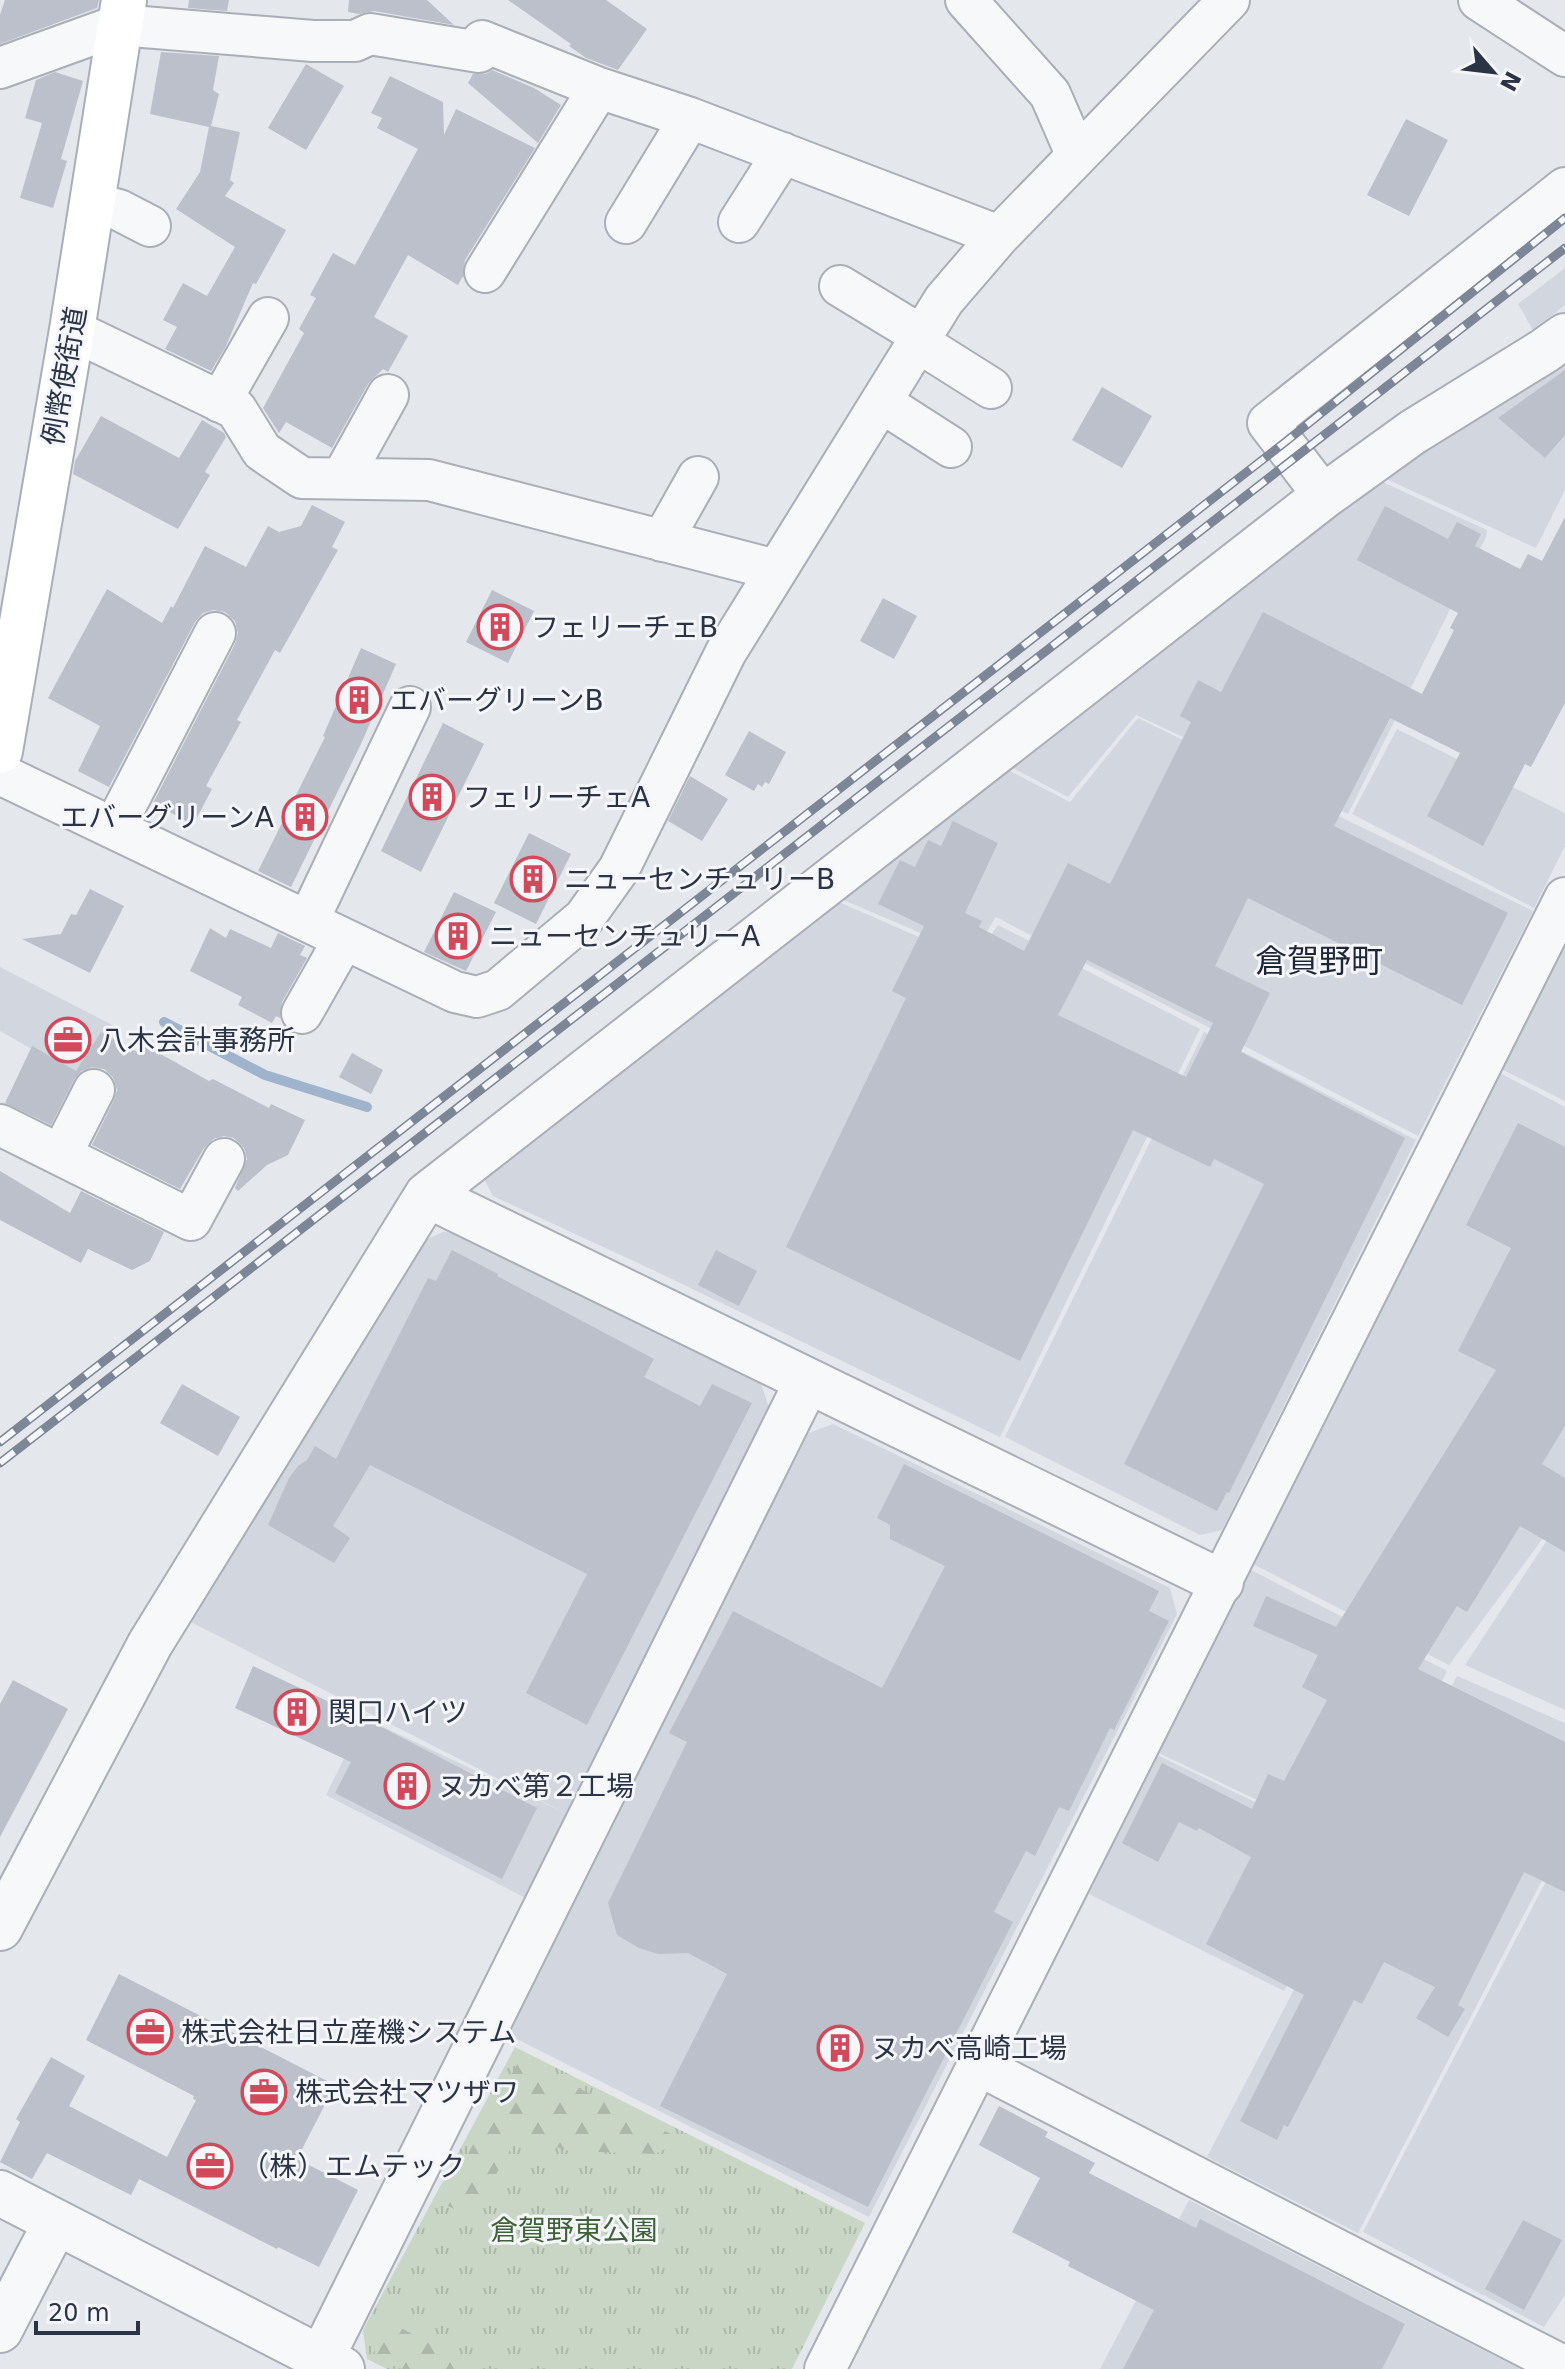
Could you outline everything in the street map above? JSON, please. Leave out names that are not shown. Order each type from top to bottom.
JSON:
[{"type":"main road","name":"例幣使街道","points":[[0,751],[72,330],[122,12]]},
{"type":"street","points":[[966,0],[1050,94],[1077,156]]},
{"type":"street","points":[[0,774],[455,992],[477,997],[498,990],[584,918],[619,869],[726,652],[944,300],[999,236],[1229,0]]},
{"type":"street","points":[[1479,0],[1565,56]]},
{"type":"street","points":[[0,68],[122,12],[234,17],[313,41],[355,41],[370,34],[479,52],[482,41],[599,88],[690,118],[999,236]]},
{"type":"street","points":[[485,272],[599,88]]},
{"type":"street","points":[[626,223],[690,118]]},
{"type":"street","points":[[739,222],[783,153]]},
{"type":"street","points":[[1324,496],[1268,423],[1565,188]]},
{"type":"street","points":[[92,203],[119,210],[150,226]]},
{"type":"street","points":[[840,286],[991,388]]},
{"type":"street","points":[[220,402],[268,318]]},
{"type":"street","points":[[72,330],[236,409],[262,451],[302,478],[429,480],[776,570]]},
{"type":"street","points":[[0,1928],[150,1644],[427,1195],[1324,496],[1413,432],[1565,336]]},
{"type":"street","points":[[342,478],[388,395]]},
{"type":"street","points":[[881,402],[951,447]]},
{"type":"street","points":[[662,541],[698,477]]},
{"type":"street","points":[[114,828],[215,633]]},
{"type":"street","points":[[308,921],[410,707]]},
{"type":"street","points":[[825,2369],[1565,898]]},
{"type":"street","points":[[302,1013],[344,939]]},
{"type":"street","points":[[61,1155],[94,1090]]},
{"type":"street","points":[[0,1125],[191,1220],[224,1159]]},
{"type":"street","points":[[427,1195],[1221,1582]]},
{"type":"street","points":[[0,2193],[327,2365],[807,1382]]},
{"type":"street","points":[[980,2066],[1565,2367]]},
{"type":"street","points":[[0,2330],[56,2222]]},
{"type":"shaded area","points":[[1565,268],[1565,305],[1533,330],[1518,304]]},
{"type":"shaded area","points":[[1565,354],[1565,490],[1536,548],[1380,476]]},
{"type":"shaded area","points":[[1376,479],[1487,530],[1348,814],[1136,715],[1068,797],[1007,765]]},
{"type":"shaded area","points":[[1138,718],[1533,911],[1418,1136],[996,917],[972,955],[841,899],[1006,769],[1070,802]]},
{"type":"shaded area","points":[[1397,729],[1565,813],[1565,846],[1534,908],[1352,814]]},
{"type":"shaded area","points":[[832,899],[974,961],[998,925],[1200,1029],[1000,1437],[493,1196],[484,1179]]},
{"type":"shaded area","points":[[1565,940],[1565,1101],[1501,1069]]},
{"type":"shaded area","points":[[0,967],[116,1027],[89,1081],[0,1031]]},
{"type":"shaded area","points":[[1204,1032],[1416,1140],[1222,1530],[1200,1535],[1005,1437]]},
{"type":"shaded area","points":[[1498,1072],[1565,1107],[1565,1503],[1538,1545],[1449,1665],[1251,1563]]},
{"type":"shaded area","points":[[443,1232],[454,1233],[758,1374],[772,1417],[603,1832],[809,1433],[833,1424],[1170,1588],[1177,1614],[869,2217],[505,2033],[562,1917],[326,1795],[364,1718],[565,1813],[191,1622],[421,1242]]},
{"type":"shaded area","points":[[1565,1513],[1565,1710],[1465,1665]]},
{"type":"shaded area","points":[[1249,1569],[1447,1671],[1355,1847],[1159,1753]]},
{"type":"shaded area","points":[[1457,1676],[1565,1723],[1565,1836],[1358,2233],[1207,2157]]},
{"type":"shaded area","points":[[1157,1755],[1355,1850],[1284,1991],[1089,1894]]},
{"type":"shaded area","points":[[1565,1845],[1565,2295],[1544,2327],[1363,2232]]},
{"type":"shaded area","points":[[1189,2200],[1520,2369],[1100,2369]]},
{"type":"green space","name":"倉賀野東公園","points":[[515,2047],[865,2223],[792,2369],[387,2369],[367,2359],[363,2330]]},
{"type":"green space","points":[[520,2059],[683,2140],[655,2154],[569,2151],[518,2136],[472,2217],[441,2203]]},
{"type":"green space","points":[[380,2316],[474,2369],[402,2369],[375,2355],[373,2330]]},
{"type":"building","points":[[5,0],[99,0],[97,8],[0,44],[0,15]]},
{"type":"building","points":[[189,0],[229,0],[227,11],[188,8]]},
{"type":"building","points":[[349,0],[427,0],[454,25],[374,11],[359,14],[348,12]]},
{"type":"building","points":[[508,0],[606,0],[647,29],[618,70],[586,58]]},
{"type":"building","points":[[161,52],[219,56],[213,90],[219,94],[211,126],[240,132],[230,180],[234,183],[225,196],[286,230],[256,284],[253,283],[225,348],[211,371],[165,349],[177,327],[163,320],[183,283],[207,296],[235,247],[176,209],[200,172],[209,127],[150,114]]},
{"type":"building","points":[[306,64],[344,86],[306,150],[268,128]]},
{"type":"building","points":[[492,70],[534,88],[561,105],[538,143],[468,83],[473,74],[486,74]]},
{"type":"building","points":[[55,72],[83,81],[61,159],[67,161],[53,208],[20,198],[42,123],[25,118],[36,80]]},
{"type":"building","points":[[390,76],[443,102],[444,135],[456,109],[535,148],[465,260],[458,285],[408,255],[374,317],[408,336],[388,372],[383,369],[368,384],[332,448],[286,422],[279,433],[263,408],[304,333],[299,329],[316,298],[310,295],[333,253],[355,265],[418,149],[377,128],[382,118],[371,113]]},
{"type":"building","points":[[1406,119],[1448,140],[1409,216],[1367,195]]},
{"type":"building","points":[[1565,370],[1565,435],[1545,458],[1498,418]]},
{"type":"building","points":[[1102,387],[1152,416],[1122,468],[1072,440]]},
{"type":"building","points":[[101,416],[179,458],[202,420],[224,433],[226,437],[205,472],[210,475],[178,529],[73,474],[75,461]]},
{"type":"building","points":[[312,505],[345,522],[332,547],[338,550],[280,653],[275,650],[237,720],[241,722],[206,786],[212,789],[193,825],[153,803],[235,644],[238,633],[235,621],[225,612],[213,610],[203,613],[195,622],[109,787],[78,771],[100,726],[48,698],[107,589],[162,623],[205,546],[246,567],[268,526],[279,532],[301,526]]},
{"type":"building","points":[[1385,506],[1448,539],[1457,522],[1481,534],[1475,546],[1520,569],[1528,554],[1542,561],[1565,517],[1565,703],[1531,767],[1525,764],[1483,846],[1427,816],[1460,753],[1390,718],[1334,826],[1508,913],[1462,1005],[1248,898],[1215,966],[1270,993],[1241,1052],[1405,1138],[1229,1493],[1217,1511],[1124,1464],[1264,1184],[1214,1159],[1210,1167],[1133,1130],[1020,1361],[786,1247],[906,998],[892,991],[924,926],[878,904],[900,860],[915,867],[928,840],[941,846],[953,821],[998,843],[965,913],[982,921],[979,927],[1024,951],[1068,863],[1110,884],[1191,722],[1180,716],[1198,680],[1221,692],[1263,612],[1422,694],[1454,630],[1450,628],[1458,613],[1357,560]],"holes":[[[1087,960],[1213,1023],[1186,1077],[1058,1015]]]},
{"type":"building","name":"フェリーチェB","points":[[492,590],[534,611],[508,663],[466,642]]},
{"type":"building","points":[[883,598],[917,616],[894,659],[860,641]]},
{"type":"building","points":[[361,648],[396,664],[361,744],[291,887],[258,871],[325,737]]},
{"type":"building","name":"フェリーチェA","points":[[443,723],[484,744],[421,872],[381,851]]},
{"type":"building","points":[[749,731],[786,752],[769,784],[765,782],[762,787],[758,784],[754,791],[725,775]]},
{"type":"building","points":[[690,776],[728,799],[702,841],[668,821]]},
{"type":"building","name":"ニューセンチュリーB","points":[[529,833],[571,854],[536,924],[494,903]]},
{"type":"building","points":[[90,889],[124,906],[90,973],[22,939],[61,934],[71,914],[76,915]]},
{"type":"building","name":"ニューセンチュリーA","points":[[454,892],[496,912],[466,971],[424,952]]},
{"type":"building","points":[[210,928],[226,938],[230,929],[271,948],[278,933],[305,946],[300,955],[307,958],[282,1002],[280,1018],[276,1016],[272,1023],[238,1005],[242,997],[190,971]]},
{"type":"building","points":[[101,1032],[141,1054],[146,1046],[209,1081],[213,1079],[269,1108],[271,1104],[305,1120],[288,1155],[267,1165],[238,1191],[235,1188],[247,1159],[244,1148],[234,1138],[224,1136],[213,1139],[204,1148],[180,1189],[92,1145],[117,1090],[113,1077],[104,1069],[92,1067],[81,1071],[51,1125],[5,1103],[32,1046],[76,1071]]},
{"type":"building","points":[[352,1053],[383,1070],[371,1094],[339,1077]]},
{"type":"building","points":[[1518,1123],[1565,1147],[1565,1426],[1542,1464],[1565,1478],[1565,1552],[1520,1526],[1467,1612],[1457,1606],[1418,1669],[1565,1742],[1565,1892],[1524,1872],[1458,2005],[1465,2009],[1448,2037],[1416,2018],[1435,1987],[1384,1962],[1362,2004],[1354,2000],[1288,2127],[1284,2125],[1277,2140],[1240,2121],[1304,1995],[1206,1944],[1251,1857],[1199,1828],[1197,1831],[1179,1822],[1158,1862],[1122,1843],[1162,1763],[1252,1809],[1268,1774],[1284,1781],[1327,1700],[1302,1687],[1318,1655],[1253,1626],[1266,1596],[1336,1627],[1496,1370],[1458,1351],[1511,1248],[1466,1225]]},
{"type":"building","points":[[0,1171],[70,1213],[81,1191],[164,1232],[150,1261],[132,1270],[88,1249],[81,1263],[0,1220]]},
{"type":"building","points":[[452,1250],[654,1359],[644,1377],[700,1406],[712,1384],[752,1403],[587,1725],[526,1693],[587,1574],[370,1465],[333,1526],[350,1538],[334,1563],[268,1525],[289,1478],[307,1460],[315,1446],[336,1459],[428,1278],[436,1281]]},
{"type":"building","points":[[716,1250],[757,1271],[739,1306],[698,1285]]},
{"type":"building","points":[[182,1384],[240,1417],[218,1456],[160,1423]]},
{"type":"building","points":[[904,1464],[1159,1591],[1149,1611],[1169,1621],[1069,1811],[1059,1807],[1035,1856],[1026,1851],[994,1912],[1013,1922],[868,2207],[660,2106],[727,1974],[688,1953],[658,1954],[639,1948],[617,1935],[608,1903],[687,1742],[669,1733],[733,1611],[882,1688],[945,1566],[890,1539],[890,1525],[877,1518]]},
{"type":"building","points":[[253,1666],[372,1722],[537,1808],[502,1879],[335,1793],[351,1762],[235,1708]]},
{"type":"building","points":[[13,1680],[68,1709],[0,1837],[0,1704]]},
{"type":"building","points":[[119,1974],[335,2085],[297,2159],[358,2190],[319,2267],[139,2179],[131,2195],[47,2153],[32,2179],[0,2162],[20,2122],[16,2119],[51,2057],[85,2076],[69,2106],[167,2157],[196,2100],[194,2096],[86,2040]]},
{"type":"building","points":[[999,2106],[1048,2132],[1045,2137],[1095,2163],[1089,2173],[1196,2228],[1200,2219],[1405,2324],[1382,2369],[1123,2369],[1154,2310],[1068,2266],[1070,2262],[1012,2232],[1040,2178],[979,2145]]},
{"type":"building","points":[[1523,2220],[1562,2240],[1524,2310],[1485,2289]]},
{"type":"waterway","points":[[164,1022],[265,1075],[367,1107]]},
{"type":"railway","points":[[0,1442],[1284,443],[1565,218]]},
{"type":"railway","points":[[0,1463],[1565,248]]},
{"type":"place","name":"フェリーチェB","points":[[500,627]]},
{"type":"place","name":"エバーグリーンB","points":[[359,700]]},
{"type":"place","name":"フェリーチェA","points":[[432,797]]},
{"type":"place","name":"エバーグリーンA","points":[[305,817]]},
{"type":"place","name":"ニューセンチュリーB","points":[[533,879]]},
{"type":"place","name":"ニューセンチュリーA","points":[[458,936]]},
{"type":"place","name":"八木会計事務所","points":[[68,1040]]},
{"type":"place","name":"関口ハイツ","points":[[297,1712]]},
{"type":"place","name":"ヌカべ第２工場","points":[[407,1786]]},
{"type":"place","name":"株式会社日立産機システム","points":[[150,2032]]},
{"type":"place","name":"ヌカべ高崎工場","points":[[840,2048]]},
{"type":"place","name":"株式会社マツザワ","points":[[264,2092]]},
{"type":"place","name":"（株）エムテック","points":[[210,2166]]},
{"type":"district","name":"倉賀野町","points":[[1319,961]]}]
